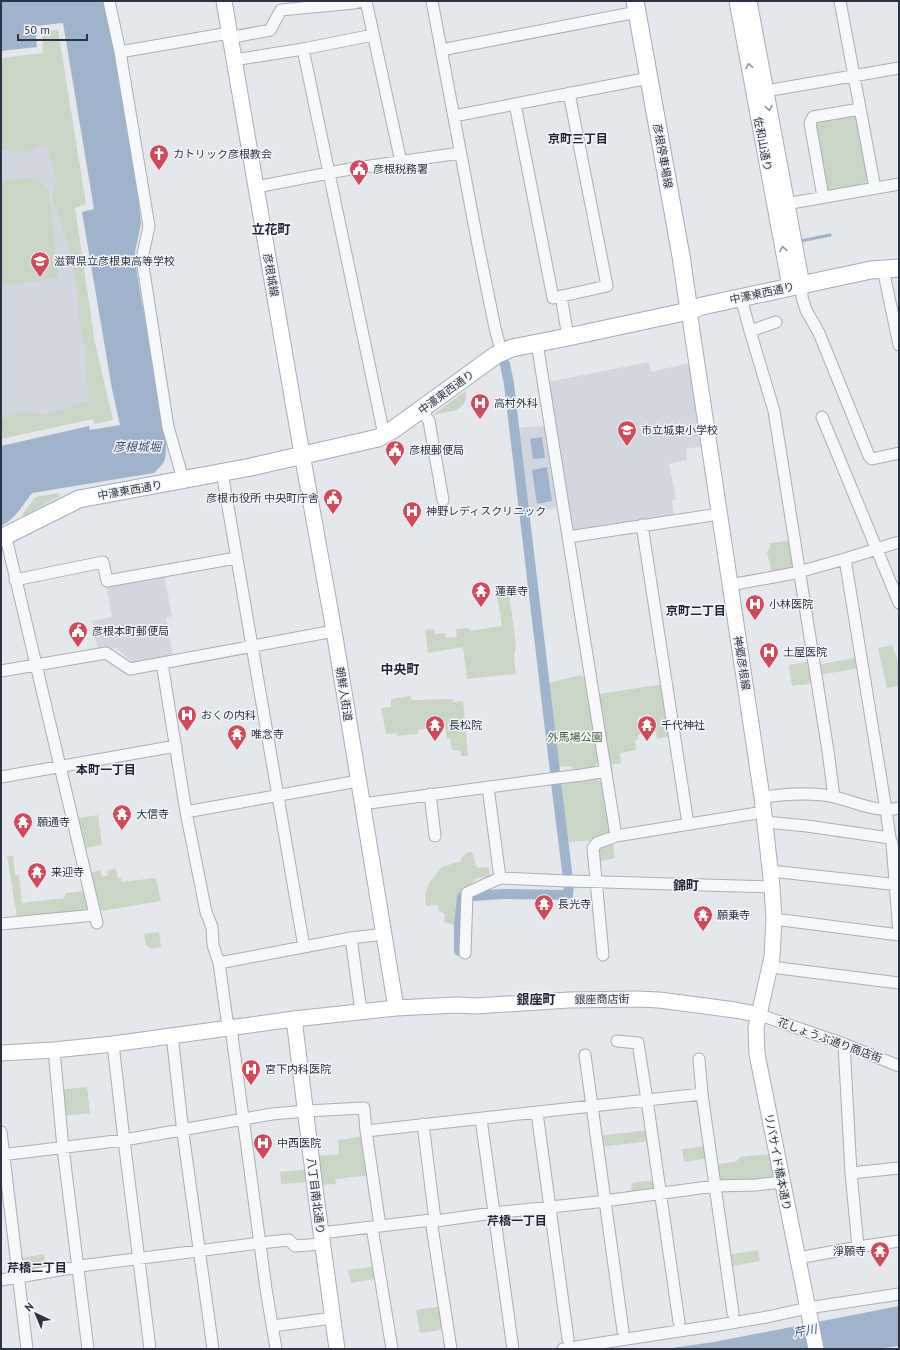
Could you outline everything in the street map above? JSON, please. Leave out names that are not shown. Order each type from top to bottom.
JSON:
[{"type":"main road","name":"彦根停車場線","points":[[636,6],[681,256],[689,311]]},
{"type":"main road","name":"中濠東西通り","points":[[3,538],[66,504],[79,499],[281,461],[384,435],[503,352],[512,348],[568,338],[689,311],[702,306],[871,270],[891,269]]},
{"type":"street","points":[[110,1],[120,52],[148,226],[142,259],[168,427],[183,479]]},
{"type":"street","name":"彦根城線","points":[[224,1],[302,455]]},
{"type":"street","points":[[120,52],[270,30],[281,10],[363,1]]},
{"type":"street","points":[[366,1],[401,162]]},
{"type":"street","points":[[432,1],[460,153],[494,321],[499,343],[503,352]]},
{"type":"street","name":"佐和山通り","points":[[737,1],[760,92]]},
{"type":"street","name":"佐和山通り","points":[[748,1],[760,92],[796,286]]},
{"type":"street","points":[[840,1],[875,188]]},
{"type":"street","points":[[441,50],[636,6]]},
{"type":"street","points":[[234,60],[303,49],[373,35]]},
{"type":"street","points":[[303,49],[328,174],[384,435]]},
{"type":"street","points":[[760,92],[899,68]]},
{"type":"street","points":[[454,116],[649,78]]},
{"type":"street","points":[[515,104],[553,298],[607,286],[569,93]]},
{"type":"street","points":[[823,197],[810,123],[813,117],[860,109]]},
{"type":"street","points":[[256,187],[460,153]]},
{"type":"street","points":[[781,205],[899,184]]},
{"type":"street","points":[[891,269],[899,345]]},
{"type":"street","points":[[796,286],[802,297],[806,310],[819,333],[869,456],[872,459],[899,453]]},
{"type":"street","points":[[561,296],[568,338]]},
{"type":"street","points":[[741,298],[774,411],[827,744],[834,797]]},
{"type":"street","name":"神郷彦根線","points":[[689,311],[764,810],[771,871],[774,934],[771,967],[760,1015]]},
{"type":"street","points":[[750,331],[776,322]]},
{"type":"street","points":[[537,343],[616,836]]},
{"type":"street","points":[[421,410],[429,421],[443,500]]},
{"type":"street","points":[[822,417],[899,603]]},
{"type":"street","name":"朝鮮人街道","points":[[302,455],[334,631],[396,1008]]},
{"type":"street","points":[[222,472],[304,948]]},
{"type":"street","points":[[568,537],[719,514]]},
{"type":"street","points":[[642,526],[688,824]]},
{"type":"street","points":[[1,924],[96,919],[36,665],[3,538]]},
{"type":"street","points":[[730,585],[799,572],[877,550],[899,542]]},
{"type":"street","points":[[15,580],[103,562],[107,581],[236,558]]},
{"type":"street","points":[[774,919],[899,934],[897,885],[892,842],[890,838],[845,559]]},
{"type":"street","points":[[1,670],[106,653],[130,669],[334,631]]},
{"type":"street","points":[[162,663],[186,812],[206,912],[212,927],[213,945],[218,963],[228,1020],[231,1028],[276,1349]]},
{"type":"street","points":[[1,777],[176,746]]},
{"type":"street","points":[[362,804],[430,794],[582,776],[606,771]]},
{"type":"street","points":[[186,812],[358,781]]},
{"type":"street","points":[[488,787],[500,878]]},
{"type":"street","points":[[430,794],[435,836]]},
{"type":"street","points":[[603,955],[593,848],[597,843],[616,836],[764,810],[804,794],[834,797],[878,809],[891,810],[899,808]]},
{"type":"street","points":[[764,810],[808,826],[890,838]]},
{"type":"street","points":[[771,871],[897,885]]},
{"type":"street","points":[[465,952],[467,893],[500,878],[597,883],[772,887]]},
{"type":"street","points":[[218,963],[351,938],[384,934]]},
{"type":"street","points":[[351,938],[361,1011]]},
{"type":"street","points":[[771,967],[899,983]]},
{"type":"street","name":"銀座商店街","points":[[1,1054],[113,1044],[294,1019],[396,1008],[475,1006],[569,1000],[637,999],[659,1000],[735,1010],[760,1015]]},
{"type":"street","name":"花しょうぶ通り商店街","points":[[760,1015],[844,1044],[899,1066]]},
{"type":"street","name":"リバサイド橋本通り","points":[[760,1015],[756,1028],[757,1054],[816,1349]]},
{"type":"street","name":"八丁目南北通り","points":[[294,1019],[321,1238],[337,1349]]},
{"type":"street","points":[[172,1036],[183,1130],[213,1349]]},
{"type":"street","points":[[617,1041],[638,1042],[679,1322]]},
{"type":"street","points":[[113,1044],[150,1349]]},
{"type":"street","points":[[844,1044],[851,1173],[858,1247]]},
{"type":"street","points":[[54,1050],[63,1148],[88,1349]]},
{"type":"street","points":[[585,1055],[623,1331]]},
{"type":"street","points":[[698,1059],[733,1314]]},
{"type":"street","points":[[366,1130],[537,1113],[702,1094]]},
{"type":"street","points":[[2,1155],[124,1140],[243,1118],[306,1111],[364,1108],[376,1227],[392,1349]]},
{"type":"street","points":[[537,1113],[566,1344],[721,1325],[809,1312],[899,1294]]},
{"type":"street","points":[[481,1118],[513,1349]]},
{"type":"street","points":[[423,1124],[433,1220],[451,1349]]},
{"type":"street","points":[[1,1132],[2,1155],[27,1349]]},
{"type":"street","points":[[851,1173],[899,1168]]},
{"type":"street","points":[[1,1280],[80,1266],[199,1250],[289,1240],[295,1246],[321,1238],[376,1227],[605,1201],[715,1186],[756,1185],[782,1182]]},
{"type":"street","points":[[798,1258],[899,1241]]},
{"type":"street","points":[[273,1326],[332,1318]]},
{"type":"shaded area","name":"滋賀県立彦根東高等学校","points":[[55,140],[101,409],[1,435],[1,147]]},
{"type":"shaded area","name":"市立城東小学校","points":[[649,362],[651,372],[689,363],[701,447],[688,448],[686,450],[687,460],[669,464],[676,499],[672,500],[674,517],[573,532],[548,382]]},
{"type":"shaded area","points":[[531,426],[545,427],[557,506],[555,506],[555,508],[532,512],[529,510],[517,431],[519,428]]},
{"type":"shaded area","points":[[164,574],[172,616],[166,618],[173,657],[135,664],[116,648],[98,651],[92,621],[112,617],[106,584]]},
{"type":"green space","points":[[58,30],[86,204],[75,208],[95,343],[113,420],[94,424],[93,419],[1,439],[1,417],[7,417],[22,412],[49,414],[89,401],[85,362],[86,350],[80,328],[78,294],[72,258],[52,196],[57,182],[47,144],[20,153],[1,150],[1,58],[43,53],[42,31]]},
{"type":"green space","points":[[851,113],[858,118],[869,178],[864,185],[831,192],[824,187],[813,124],[817,119]]},
{"type":"green space","points":[[37,178],[49,192],[58,278],[1,286],[1,180]]},
{"type":"green space","points":[[465,391],[465,402],[457,410],[433,415]]},
{"type":"green space","points":[[58,493],[60,496],[24,516],[22,515],[35,497]]},
{"type":"green space","points":[[792,540],[794,568],[772,573],[767,552],[770,548],[770,543]]},
{"type":"green space","points":[[504,587],[507,593],[509,592],[516,647],[514,656],[516,674],[467,679],[463,647],[428,653],[425,630],[434,629],[435,634],[445,633],[446,638],[457,637],[456,629],[469,628],[470,631],[502,626],[496,589]]},
{"type":"green space","points":[[892,645],[899,664],[899,686],[887,688],[878,648]]},
{"type":"green space","points":[[859,657],[861,668],[818,675],[817,665]]},
{"type":"green space","points":[[812,661],[815,683],[792,686],[789,665]]},
{"type":"green space","name":"外馬場公園","points":[[580,675],[589,681],[599,760],[594,767],[582,772],[581,769],[572,769],[571,766],[557,767],[545,684]]},
{"type":"green space","points":[[664,684],[672,736],[657,739],[656,732],[653,732],[650,715],[638,717],[641,734],[638,735],[638,739],[635,740],[636,750],[620,753],[621,763],[612,765],[613,771],[610,772],[598,694]]},
{"type":"green space","points":[[411,696],[411,700],[453,699],[454,702],[463,701],[468,756],[461,756],[461,752],[459,750],[452,750],[450,738],[447,739],[445,726],[418,730],[418,734],[397,736],[396,733],[386,734],[381,708],[391,707],[391,699]]},
{"type":"green space","points":[[592,777],[597,778],[603,785],[610,832],[608,835],[594,840],[567,842],[559,782]]},
{"type":"green space","points":[[98,815],[102,845],[85,848],[79,818]]},
{"type":"green space","points":[[613,841],[615,858],[597,862],[599,846]]},
{"type":"green space","points":[[468,852],[473,854],[478,868],[489,867],[490,877],[477,878],[460,896],[457,926],[444,922],[445,914],[439,911],[438,905],[426,906],[425,895],[429,883],[442,867],[461,861],[462,857]]},
{"type":"green space","points":[[7,856],[13,856],[15,875],[19,875],[22,903],[64,898],[66,893],[84,891],[88,910],[17,917]]},
{"type":"green space","points":[[116,869],[118,878],[121,878],[121,882],[156,878],[161,901],[101,911],[91,873],[100,870],[102,877],[108,875],[107,870]]},
{"type":"green space","points":[[159,932],[161,947],[151,949],[146,945],[144,934]]},
{"type":"green space","points":[[87,1087],[90,1113],[61,1116],[58,1090]]},
{"type":"green space","points":[[649,1130],[651,1141],[599,1147],[598,1136]]},
{"type":"green space","points":[[365,1136],[371,1175],[335,1179],[336,1184],[319,1185],[316,1156],[339,1154],[338,1140]]},
{"type":"green space","points":[[707,1146],[709,1158],[684,1162],[682,1149]]},
{"type":"green space","points":[[769,1154],[774,1180],[719,1181],[715,1165],[737,1161],[740,1157]]},
{"type":"green space","points":[[308,1169],[309,1182],[281,1184],[280,1172]]},
{"type":"green space","points":[[656,1180],[658,1191],[632,1196],[631,1183]]},
{"type":"green space","points":[[758,1250],[760,1261],[728,1267],[727,1255]]},
{"type":"green space","points":[[44,1254],[47,1269],[19,1274],[17,1259]]},
{"type":"green space","points":[[378,1266],[380,1278],[351,1283],[348,1270]]},
{"type":"green space","points":[[443,1306],[446,1329],[420,1333],[416,1310]]},
{"type":"water","name":"彦根城堀","points":[[1,1],[104,1],[113,37],[137,189],[141,223],[135,252],[137,274],[166,443],[166,453],[161,466],[154,473],[32,493],[15,516],[1,526],[1,446],[89,426],[90,430],[120,425],[112,389],[82,212],[94,209],[63,23],[35,26],[37,47],[1,51]]},
{"type":"water","points":[[542,437],[545,458],[533,459],[530,439]]},
{"type":"water","points":[[547,467],[552,501],[537,504],[532,470]]},
{"type":"water","name":"芹川","points":[[899,1306],[899,1346],[876,1349],[664,1349],[714,1342]]},
{"type":"waterway","points":[[801,241],[830,235]]},
{"type":"waterway","points":[[505,364],[509,384],[555,772]]},
{"type":"waterway","points":[[556,783],[568,879]]},
{"type":"waterway","points":[[474,896],[503,894],[568,895],[569,883]]},
{"type":"waterway","points":[[459,951],[459,926],[462,897]]},
{"type":"place","name":"カトリック彦根教会","points":[[159,171]]},
{"type":"place","name":"彦根税務署","points":[[359,186]]},
{"type":"place","name":"滋賀県立彦根東高等学校","points":[[40,278]]},
{"type":"place","name":"高村外科","points":[[480,420]]},
{"type":"place","name":"市立城東小学校","points":[[627,447]]},
{"type":"place","name":"彦根郵便局","points":[[395,467]]},
{"type":"place","name":"彦根市役所 中央町庁舎","points":[[333,515]]},
{"type":"place","name":"神野レディスクリニック","points":[[412,528]]},
{"type":"place","name":"蓮華寺","points":[[481,608]]},
{"type":"place","name":"小林医院","points":[[755,621]]},
{"type":"place","name":"彦根本町郵便局","points":[[78,648]]},
{"type":"place","name":"土屋医院","points":[[769,669]]},
{"type":"place","name":"おくの内科","points":[[187,732]]},
{"type":"place","name":"長松院","points":[[435,742]]},
{"type":"place","name":"千代神社","points":[[647,742]]},
{"type":"place","name":"唯念寺","points":[[237,751]]},
{"type":"place","name":"大信寺","points":[[122,831]]},
{"type":"place","name":"願通寺","points":[[23,839]]},
{"type":"place","name":"来迎寺","points":[[37,889]]},
{"type":"place","name":"長光寺","points":[[544,921]]},
{"type":"place","name":"願乗寺","points":[[703,932]]},
{"type":"place","name":"宮下内科医院","points":[[251,1086]]},
{"type":"place","name":"中西医院","points":[[263,1160]]},
{"type":"place","name":"淨願寺","points":[[880,1268]]},
{"type":"district","name":"京町三丁目","points":[[578,139]]},
{"type":"district","name":"立花町","points":[[271,229]]},
{"type":"district","name":"京町二丁目","points":[[696,611]]},
{"type":"district","name":"中央町","points":[[400,669]]},
{"type":"district","name":"本町一丁目","points":[[106,770]]},
{"type":"district","name":"錦町","points":[[686,885]]},
{"type":"district","name":"銀座町","points":[[536,999]]},
{"type":"district","name":"芹橋一丁目","points":[[517,1221]]},
{"type":"district","name":"芹橋二丁目","points":[[37,1268]]}]
